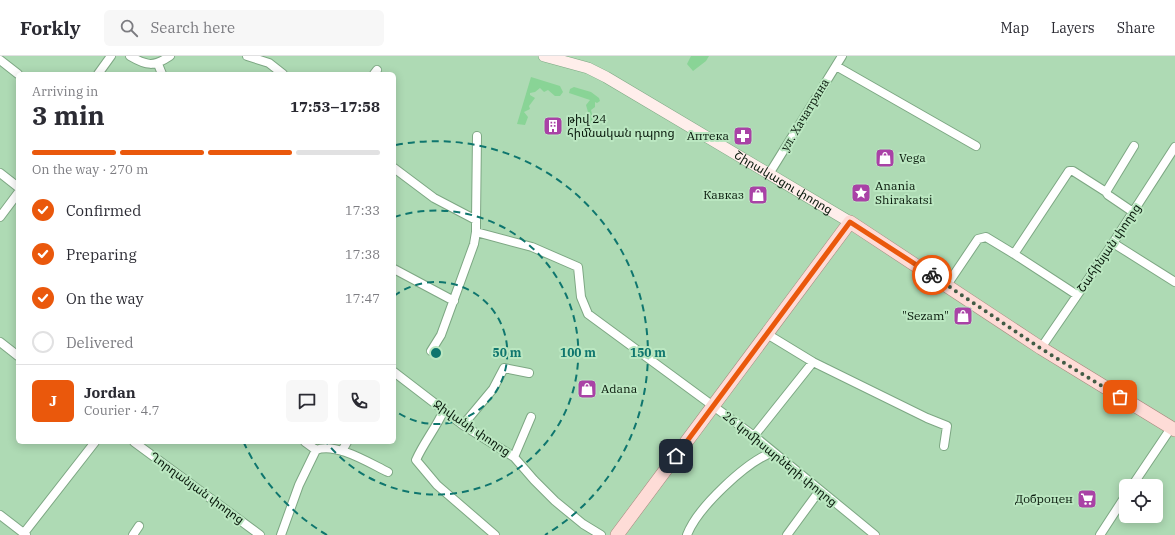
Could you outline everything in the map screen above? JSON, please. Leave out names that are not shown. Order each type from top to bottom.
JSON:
[{"type":"main road","name":"Շիրակացու փողոց","points":[[544,56],[588,68],[606,77],[850,222],[1040,348],[1173,429]]},
{"type":"main road","points":[[617,535],[850,222]]},
{"type":"street","points":[[99,72],[111,56]]},
{"type":"street","points":[[130,56],[141,63],[158,64],[170,56]]},
{"type":"street","points":[[247,56],[269,63],[280,72]]},
{"type":"street","name":"ул. Хачатряна","points":[[769,174],[842,56]]},
{"type":"street","points":[[0,60],[16,72]]},
{"type":"street","points":[[158,64],[161,72]]},
{"type":"street","points":[[836,66],[976,146]]},
{"type":"street","points":[[431,351],[442,335],[476,232],[477,136]]},
{"type":"street","points":[[1106,192],[1134,146]]},
{"type":"street","name":"Շահինյան փողոց","points":[[1040,348],[1113,244],[1175,147]]},
{"type":"street","points":[[396,170],[434,198],[476,220]]},
{"type":"street","points":[[1014,254],[1069,171],[1106,192],[1108,195],[1133,212]]},
{"type":"street","points":[[0,173],[16,185]]},
{"type":"street","points":[[0,217],[16,196]]},
{"type":"street","name":"26 կոմիսարների փողոց","points":[[476,232],[532,247],[578,267],[582,297],[588,314],[754,436],[875,535]]},
{"type":"street","points":[[947,285],[978,239],[986,237],[1077,295]]},
{"type":"street","points":[[1113,244],[1175,282]]},
{"type":"street","points":[[396,270],[454,301]]},
{"type":"street","points":[[767,334],[813,362],[927,418],[947,426],[944,446]]},
{"type":"street","points":[[0,342],[16,354]]},
{"type":"street","points":[[754,436],[813,362]]},
{"type":"street","points":[[463,425],[493,389],[504,368],[529,373]]},
{"type":"street","name":"Ջիվանի փողոց","points":[[396,374],[463,425],[514,457],[555,501],[583,524],[601,535]]},
{"type":"street","points":[[444,410],[440,420],[423,444],[416,460],[437,484],[495,535]]},
{"type":"street","points":[[514,457],[530,417]]},
{"type":"street","points":[[1137,479],[1173,429]]},
{"type":"street","points":[[0,515],[25,534],[93,444]]},
{"type":"street","name":"Ղորղանյան փողոց","points":[[137,444],[260,535]]},
{"type":"street","points":[[308,444],[316,450]]},
{"type":"street","points":[[342,451],[346,444]]},
{"type":"street","points":[[281,535],[299,485],[316,450],[321,448],[342,451],[388,472]]},
{"type":"street","points":[[687,535],[707,504],[724,487],[761,457],[773,452]]},
{"type":"street","points":[[787,535],[820,490]]},
{"type":"street","points":[[1100,535],[1119,506]]},
{"type":"street","points":[[133,535],[139,526]]},
{"type":"green space","points":[[691,56],[709,56],[706,61],[693,71],[687,64]]},
{"type":"green space","points":[[531,77],[560,86],[563,92],[560,96],[555,96],[548,90],[544,92],[540,88],[535,92],[530,93],[530,95],[535,98],[529,106],[530,109],[524,112],[528,117],[525,125],[517,124]]},
{"type":"green space","points":[[574,87],[591,92],[599,98],[600,101],[597,103],[595,102],[595,107],[591,110],[593,118],[589,126],[584,123],[588,112],[586,105],[590,100],[569,93],[570,89]]},
{"type":"way so far","points":[[932,275],[1040,348],[1120,397]]},
{"type":"place","name":"թիվ 24 հիմնական դպրոց","points":[[553,126]]},
{"type":"place","name":"Аптека","points":[[743,136]]},
{"type":"place","name":"Vega","points":[[885,158]]},
{"type":"place","name":"Anania Shirakatsi","points":[[861,193]]},
{"type":"place","name":"Кавказ","points":[[758,195]]},
{"type":"place","name":"\"Sezam\"","points":[[963,316]]},
{"type":"place","name":"Adana","points":[[587,389]]},
{"type":"place","name":"Доброцен","points":[[1087,499]]},
{"type":"route","points":[[676,456],[850,222],[932,275]]}]
